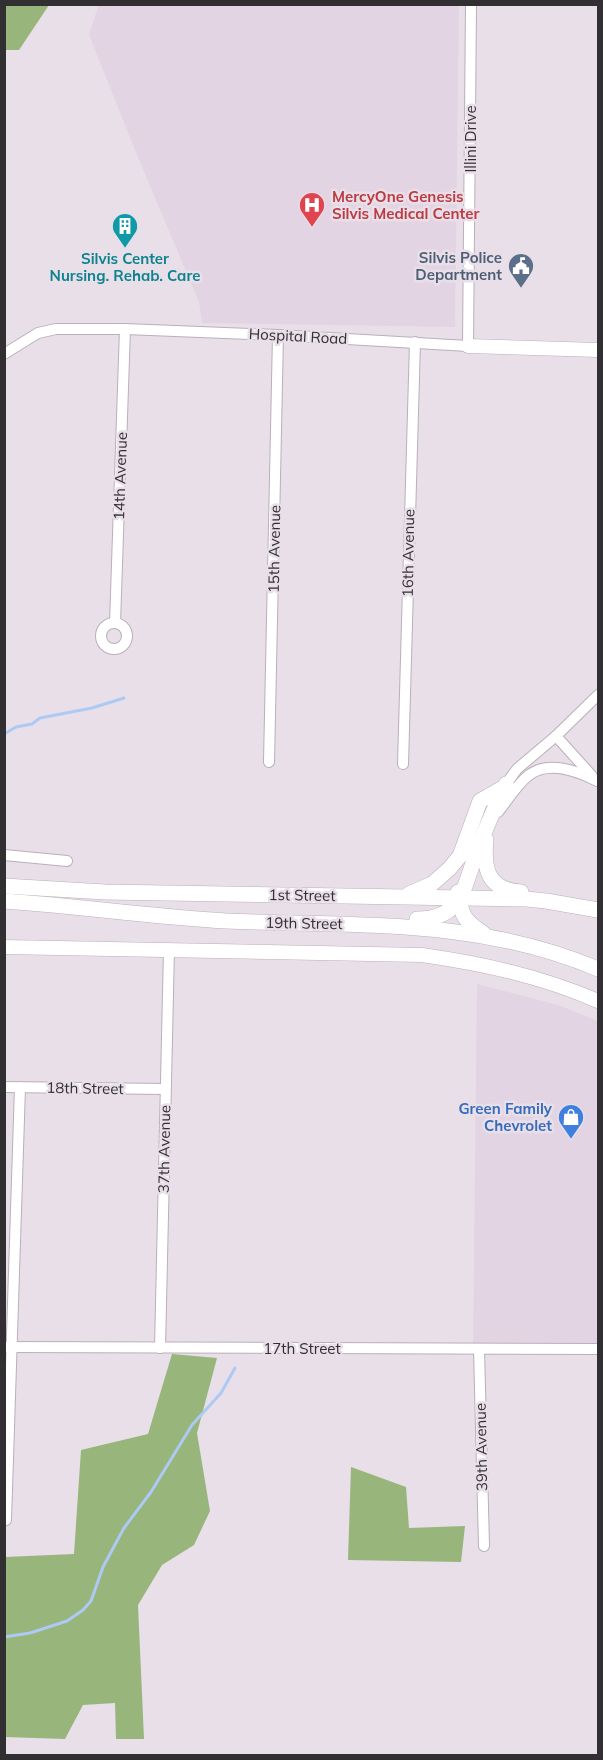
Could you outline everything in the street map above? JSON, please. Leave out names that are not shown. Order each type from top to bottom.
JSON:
[{"type":"main road","points":[[258,922],[348,916],[432,919],[447,912],[466,889],[476,852],[503,787]]},
{"type":"main road","points":[[397,897],[432,884],[449,869],[460,856],[480,801],[503,787]]},
{"type":"main road","points":[[488,936],[466,921],[463,916],[458,884],[479,818],[486,805],[503,787]]},
{"type":"main road","points":[[490,820],[485,853],[486,870],[500,888],[598,902]]},
{"type":"main road","name":"1st Street","points":[[4,886],[105,892],[546,900],[598,910]]},
{"type":"main road","name":"19th Street","points":[[4,901],[183,918],[418,927],[488,936],[524,944],[598,969]]},
{"type":"main road","points":[[524,944],[598,958]]},
{"type":"street","name":"Illini Drive","points":[[468,346],[471,4]]},
{"type":"street","name":"Hospital Road","points":[[4,354],[38,333],[49,330],[125,329],[598,350]]},
{"type":"street","name":"14th Avenue","points":[[115,623],[125,329]]},
{"type":"street","name":"15th Avenue","points":[[269,762],[278,335]]},
{"type":"street","name":"16th Avenue","points":[[403,764],[415,342]]},
{"type":"street","points":[[503,787],[517,769],[556,736],[598,695]]},
{"type":"street","points":[[556,736],[598,782]]},
{"type":"street","points":[[490,820],[530,774],[537,771],[563,769],[579,772],[598,782]]},
{"type":"street","points":[[4,855],[67,861]]},
{"type":"street","name":"19th Street","points":[[4,947],[422,955],[483,964],[573,990],[598,1000]]},
{"type":"street","name":"37th Avenue","points":[[160,1348],[168,949]]},
{"type":"street","name":"18th Street","points":[[4,1087],[165,1089]]},
{"type":"street","points":[[6,1520],[8,1347],[20,1087]]},
{"type":"street","name":"17th Street","points":[[8,1347],[598,1349]]},
{"type":"street","name":"39th Avenue","points":[[479,1349],[484,1546]]},
{"type":"shaded area","name":"MercyOne Genesis Silvis Medical Center","points":[[99,4],[459,5],[455,327],[202,323],[199,302],[89,35]]},
{"type":"shaded area","points":[[477,984],[558,1005],[598,1021],[598,1352],[473,1355]]},
{"type":"green space","points":[[4,5],[49,5],[19,50],[5,50]]},
{"type":"green space","points":[[172,1354],[217,1358],[197,1433],[210,1511],[194,1545],[162,1565],[138,1605],[144,1739],[116,1739],[115,1703],[83,1705],[65,1739],[5,1737],[5,1557],[74,1554],[81,1450],[148,1434]]},
{"type":"green space","points":[[351,1467],[406,1487],[409,1528],[465,1526],[461,1562],[348,1560]]},
{"type":"waterway","points":[[4,734],[16,727],[32,724],[40,718],[92,708],[124,698]]},
{"type":"waterway","points":[[4,1637],[30,1633],[67,1621],[91,1601],[103,1567],[124,1528],[151,1492],[192,1425],[221,1393],[235,1368]]},
{"type":"place","name":"MercyOne Genesis Silvis Medical Center","points":[[312,228]]},
{"type":"place","name":"Silvis Center Nursing. Rehab. Care","points":[[125,249]]},
{"type":"place","name":"Silvis Police Department","points":[[521,289]]},
{"type":"place","name":"Green Family Chevrolet","points":[[571,1140]]}]
